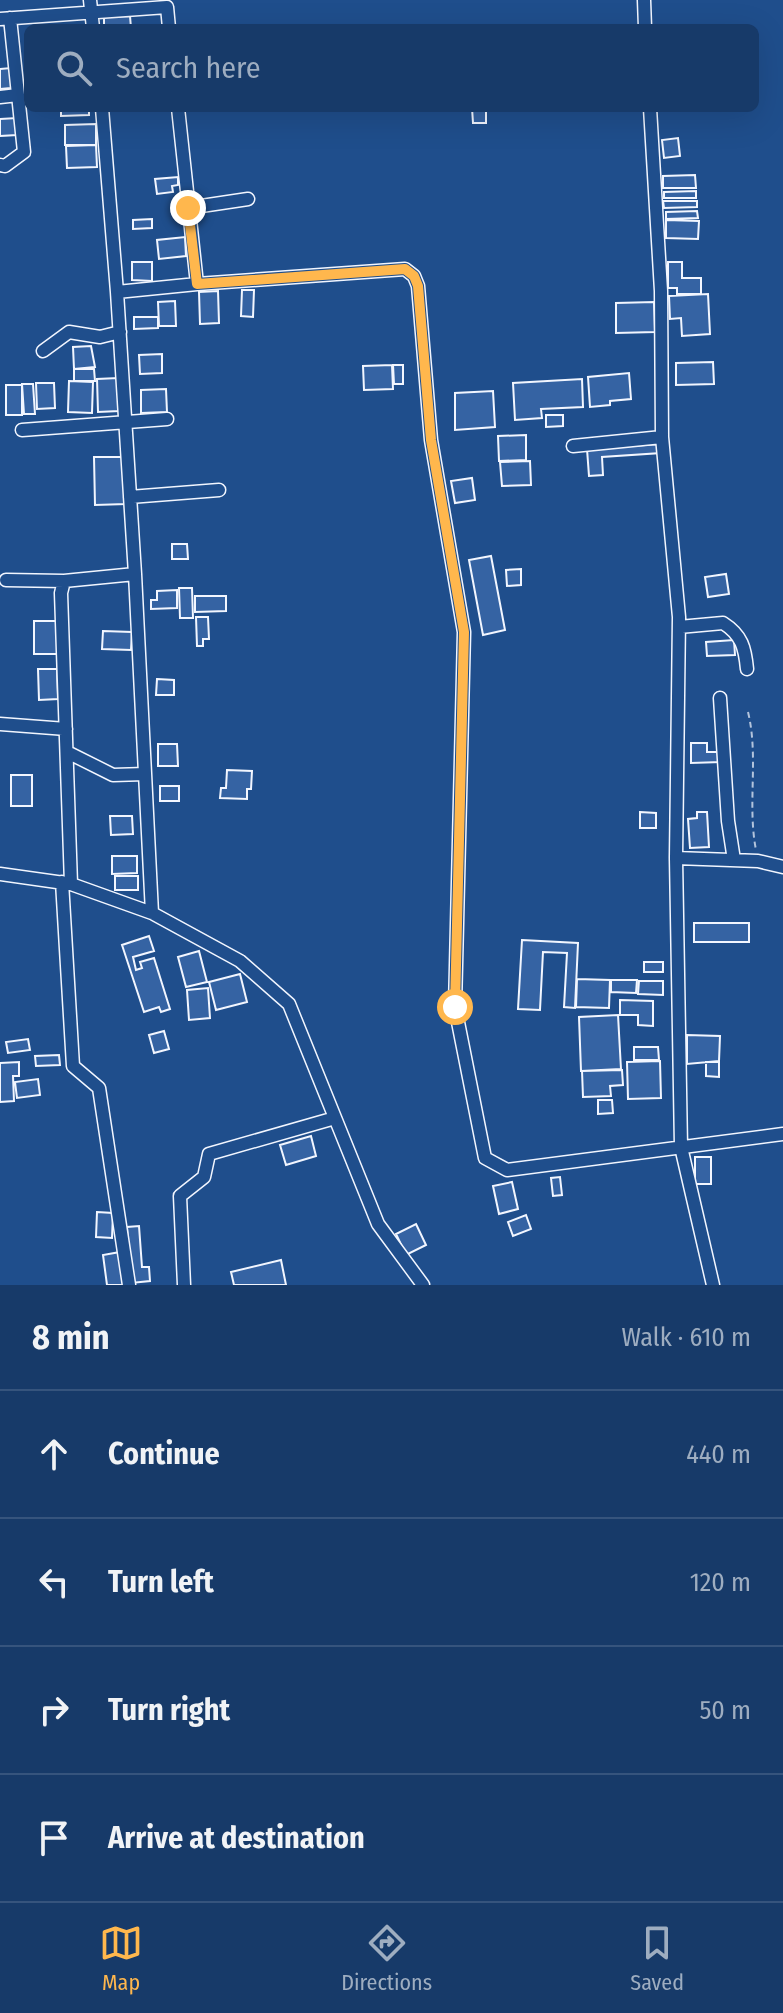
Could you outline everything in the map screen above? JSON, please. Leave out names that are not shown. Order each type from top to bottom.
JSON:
[{"type":"street","points":[[644,0],[645,24]]},
{"type":"street","points":[[0,165],[5,166],[24,152],[5,18],[91,6],[167,7],[169,24]]},
{"type":"street","points":[[0,97],[18,95]]},
{"type":"street","points":[[102,112],[126,423],[152,913]]},
{"type":"street","points":[[178,112],[197,284]]},
{"type":"street","points":[[650,112],[661,291],[662,437],[679,627],[676,858],[681,1147],[713,1285]]},
{"type":"street","points":[[188,208],[248,199]]},
{"type":"street","points":[[117,292],[405,269],[414,276],[418,286],[431,440],[464,632],[455,1007],[485,1158],[507,1170],[783,1134]]},
{"type":"street","points":[[43,351],[69,332],[100,337],[120,332]]},
{"type":"street","points":[[22,430],[167,419]]},
{"type":"street","points":[[573,446],[662,437]]},
{"type":"street","points":[[130,497],[219,490]]},
{"type":"street","points":[[6,580],[64,581],[135,574]]},
{"type":"street","points":[[64,581],[61,593],[73,1066],[99,1088],[129,1285]]},
{"type":"street","points":[[679,627],[723,623],[738,635],[744,645],[747,669]]},
{"type":"street","points":[[720,698],[728,821],[734,860]]},
{"type":"street","points":[[0,724],[66,729]]},
{"type":"street","points":[[67,752],[113,775],[145,774]]},
{"type":"street","points":[[676,858],[758,861],[783,867]]},
{"type":"street","points":[[0,874],[67,883],[152,913],[240,961],[289,1004],[378,1224],[423,1285]]},
{"type":"street","points":[[184,1285],[180,1196],[204,1177],[209,1154],[335,1118]]},
{"type":"path","points":[[748,712],[753,746],[752,827],[758,861]]},
{"type":"building","points":[[130,16],[131,24],[104,24],[104,17]]},
{"type":"building","points":[[11,68],[11,88],[0,89],[0,69]]},
{"type":"building","points":[[61,112],[89,112],[89,115],[61,116]]},
{"type":"building","points":[[472,112],[486,112],[486,123],[473,123]]},
{"type":"building","points":[[17,118],[17,135],[0,136],[0,119]]},
{"type":"building","points":[[96,124],[96,145],[65,145],[65,125]]},
{"type":"building","points":[[678,138],[680,156],[664,158],[662,140]]},
{"type":"building","points":[[96,145],[97,167],[67,168],[66,146]]},
{"type":"building","points":[[695,175],[696,188],[663,188],[663,176]]},
{"type":"building","points":[[178,177],[178,185],[172,186],[173,192],[157,194],[155,179]]},
{"type":"building","points":[[696,191],[696,198],[664,198],[664,192]]},
{"type":"building","points":[[663,201],[697,201],[697,207],[664,208]]},
{"type":"building","points":[[697,211],[698,218],[666,219],[666,212]]},
{"type":"building","points":[[152,219],[152,228],[133,229],[133,220]]},
{"type":"building","points":[[666,220],[699,221],[698,239],[666,238]]},
{"type":"building","points":[[185,237],[186,256],[159,259],[157,240]]},
{"type":"building","points":[[132,262],[152,262],[152,281],[132,280]]},
{"type":"building","points":[[668,262],[682,262],[682,278],[701,278],[701,294],[677,294],[677,288],[668,288]]},
{"type":"building","points":[[242,290],[254,290],[253,317],[241,316]]},
{"type":"building","points":[[218,291],[219,323],[200,324],[199,292]]},
{"type":"building","points":[[708,294],[710,334],[682,336],[681,318],[670,319],[669,296]]},
{"type":"building","points":[[175,301],[176,326],[159,326],[158,302]]},
{"type":"building","points":[[654,302],[655,332],[616,333],[616,303]]},
{"type":"building","points":[[134,317],[158,317],[158,328],[134,329]]},
{"type":"building","points":[[91,346],[95,367],[74,369],[73,347]]},
{"type":"building","points":[[162,354],[162,373],[140,374],[139,355]]},
{"type":"building","points":[[713,362],[714,384],[676,385],[676,363]]},
{"type":"building","points":[[392,365],[393,389],[364,390],[363,366]]},
{"type":"building","points":[[393,365],[403,365],[403,384],[394,384]]},
{"type":"building","points":[[74,369],[94,369],[95,381],[74,381]]},
{"type":"building","points":[[629,373],[631,399],[590,407],[588,377]]},
{"type":"building","points":[[118,378],[119,411],[98,412],[97,379]]},
{"type":"building","points":[[582,379],[583,407],[541,409],[542,418],[515,420],[513,383]]},
{"type":"building","points":[[69,381],[93,382],[92,413],[68,412]]},
{"type":"building","points":[[36,383],[54,383],[55,408],[37,409]]},
{"type":"building","points":[[22,384],[33,384],[35,414],[24,414]]},
{"type":"building","points":[[6,385],[22,385],[22,415],[6,415]]},
{"type":"building","points":[[166,389],[167,412],[141,413],[141,390]]},
{"type":"building","points":[[493,391],[495,427],[455,430],[455,393]]},
{"type":"building","points":[[546,415],[563,415],[563,426],[546,427]]},
{"type":"building","points":[[526,435],[526,460],[499,461],[498,436]]},
{"type":"building","points":[[660,444],[661,453],[602,457],[603,475],[589,476],[587,449]]},
{"type":"building","points":[[94,457],[127,457],[126,504],[95,505]]},
{"type":"building","points":[[530,461],[531,485],[502,486],[500,462]]},
{"type":"building","points":[[472,478],[475,500],[455,503],[451,481]]},
{"type":"building","points":[[172,544],[187,544],[188,559],[172,559]]},
{"type":"building","points":[[491,556],[505,630],[483,635],[469,560]]},
{"type":"building","points":[[521,569],[521,585],[507,586],[506,570]]},
{"type":"building","points":[[726,574],[729,594],[708,597],[705,577]]},
{"type":"building","points":[[179,588],[192,588],[193,618],[180,618]]},
{"type":"building","points":[[177,590],[177,608],[151,609],[151,600],[157,600],[157,591]]},
{"type":"building","points":[[195,596],[226,596],[226,611],[195,612]]},
{"type":"building","points":[[196,617],[208,617],[209,639],[203,639],[203,646],[197,646]]},
{"type":"building","points":[[34,621],[57,621],[58,654],[34,654]]},
{"type":"building","points":[[103,631],[132,632],[131,650],[102,649]]},
{"type":"building","points":[[734,640],[735,655],[707,656],[706,642]]},
{"type":"building","points":[[38,669],[57,669],[58,699],[39,700]]},
{"type":"building","points":[[157,679],[174,680],[174,695],[156,695]]},
{"type":"building","points":[[691,743],[707,743],[707,752],[721,752],[721,762],[691,763]]},
{"type":"building","points":[[158,744],[177,744],[178,766],[158,766]]},
{"type":"building","points":[[227,770],[252,771],[247,799],[220,798],[221,788],[226,788]]},
{"type":"building","points":[[11,775],[32,775],[32,806],[11,806]]},
{"type":"building","points":[[160,786],[179,786],[179,801],[160,801]]},
{"type":"building","points":[[640,812],[656,813],[656,828],[640,828]]},
{"type":"building","points":[[697,812],[707,812],[709,847],[690,848],[688,819],[697,818]]},
{"type":"building","points":[[110,816],[132,816],[133,834],[111,835]]},
{"type":"building","points":[[112,856],[137,856],[137,873],[112,874]]},
{"type":"building","points":[[115,876],[138,876],[138,890],[115,890]]},
{"type":"building","points":[[694,923],[749,923],[749,942],[694,942]]},
{"type":"building","points":[[149,936],[154,951],[133,957],[136,970],[142,968],[140,962],[154,958],[170,1009],[161,1012],[159,1007],[144,1012],[122,945]]},
{"type":"building","points":[[522,940],[578,943],[575,1008],[564,1007],[567,953],[543,952],[540,1010],[518,1009]]},
{"type":"building","points":[[199,951],[207,982],[186,987],[178,957]]},
{"type":"building","points":[[644,962],[663,962],[663,972],[644,972]]},
{"type":"building","points":[[240,974],[247,1002],[216,1010],[209,982]]},
{"type":"building","points":[[577,979],[610,980],[609,1008],[576,1007]]},
{"type":"building","points":[[611,980],[637,980],[636,993],[611,992]]},
{"type":"building","points":[[639,981],[663,981],[663,995],[638,994]]},
{"type":"building","points":[[208,988],[210,1018],[189,1020],[187,990]]},
{"type":"building","points":[[620,1000],[653,1001],[653,1026],[638,1025],[638,1015],[620,1015]]},
{"type":"building","points":[[618,1015],[621,1069],[581,1071],[579,1017]]},
{"type":"building","points":[[164,1031],[169,1049],[154,1053],[149,1035]]},
{"type":"building","points":[[687,1035],[720,1036],[719,1061],[687,1064]]},
{"type":"building","points":[[28,1039],[30,1050],[8,1053],[6,1042]]},
{"type":"building","points":[[634,1047],[658,1047],[659,1060],[634,1060]]},
{"type":"building","points":[[59,1055],[60,1065],[36,1066],[35,1056]]},
{"type":"building","points":[[660,1061],[661,1098],[628,1099],[627,1062]]},
{"type":"building","points":[[19,1062],[19,1076],[13,1076],[14,1101],[0,1102],[0,1063]]},
{"type":"building","points":[[706,1062],[719,1062],[719,1077],[706,1076]]},
{"type":"building","points":[[622,1070],[623,1085],[610,1086],[611,1096],[583,1097],[582,1071]]},
{"type":"building","points":[[38,1079],[40,1095],[17,1098],[15,1082]]},
{"type":"building","points":[[598,1100],[612,1100],[613,1113],[598,1114]]},
{"type":"building","points":[[311,1136],[316,1156],[286,1165],[280,1145]]},
{"type":"building","points":[[695,1157],[711,1157],[711,1184],[695,1184]]},
{"type":"building","points":[[560,1177],[562,1195],[553,1196],[551,1178]]},
{"type":"building","points":[[512,1182],[518,1209],[499,1214],[493,1186]]},
{"type":"building","points":[[97,1212],[113,1213],[112,1238],[96,1237]]},
{"type":"building","points":[[526,1215],[531,1229],[513,1236],[508,1222]]},
{"type":"building","points":[[416,1224],[426,1245],[406,1255],[396,1234]]},
{"type":"building","points":[[139,1226],[142,1267],[149,1267],[150,1281],[131,1283],[127,1227]]},
{"type":"building","points":[[120,1252],[124,1285],[107,1285],[103,1255]]},
{"type":"building","points":[[281,1260],[286,1285],[234,1285],[231,1272]]},
{"type":"route","points":[[188,208],[197,284],[405,269],[414,276],[418,286],[431,440],[464,632],[455,1007]]}]
